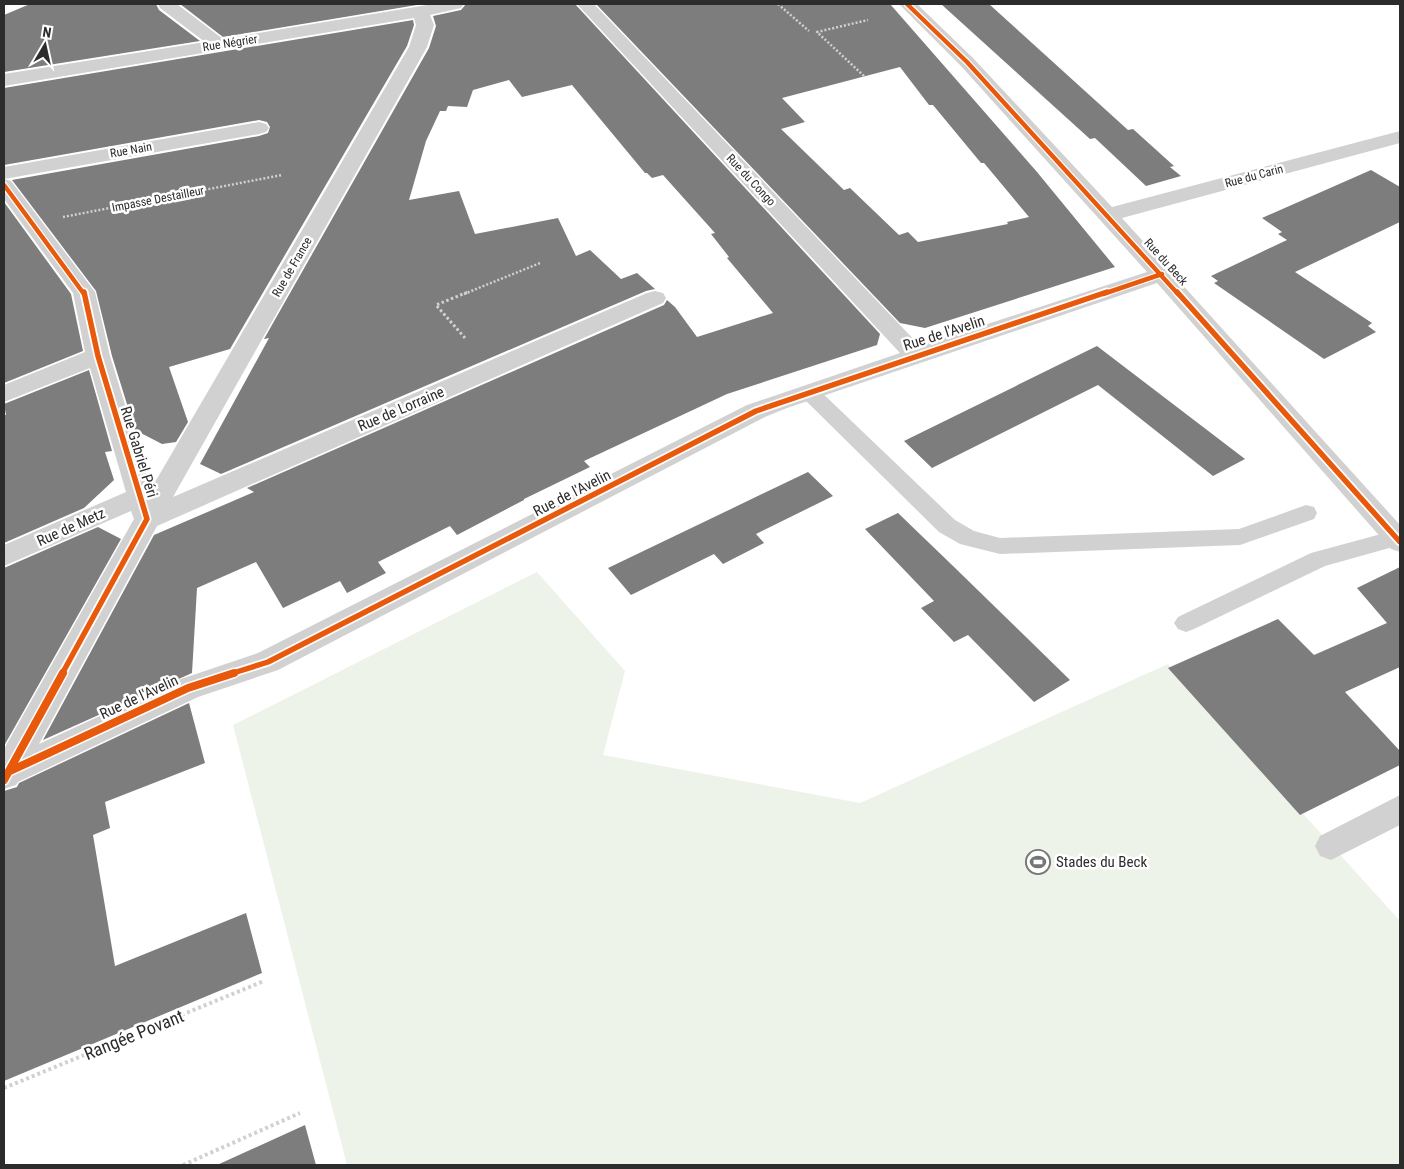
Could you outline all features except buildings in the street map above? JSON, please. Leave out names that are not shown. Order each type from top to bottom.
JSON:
[{"type":"street","points":[[166,4],[220,45]]},
{"type":"street","name":"Rue Négrier","points":[[4,80],[420,12],[455,4]]},
{"type":"street","name":"Rue du Congo","points":[[585,4],[916,356]]},
{"type":"street","name":"Rue du Beck","points":[[908,4],[967,62],[1108,215],[1399,538]]},
{"type":"street","name":"Rue de France","points":[[143,508],[418,47],[425,26],[420,12]]},
{"type":"street","name":"Rue Nain","points":[[4,173],[259,128]]},
{"type":"street","name":"Rue du Carin","points":[[1108,215],[1400,137]]},
{"type":"street","name":"Rue Gabriel Péri","points":[[4,185],[84,292],[98,356],[143,508],[5,775]]},
{"type":"street","name":"Rue de l'Avelin","points":[[5,775],[188,688],[268,662],[742,418],[778,402],[1162,274]]},
{"type":"street","name":"Rue de Lorraine","points":[[143,508],[656,298]]},
{"type":"street","points":[[4,394],[98,356]]},
{"type":"street","name":"Rue de Metz","points":[[4,556],[143,508]]},
{"type":"street","points":[[1330,846],[1400,809]]},
{"type":"lane","points":[[809,392],[947,526],[968,538],[992,544],[1010,546],[1240,537],[1306,513]]},
{"type":"lane","points":[[1186,623],[1319,559],[1399,538]]},
{"type":"path","points":[[778,4],[809,31]]},
{"type":"path","points":[[864,76],[817,32],[868,20]]},
{"type":"path","points":[[464,338],[436,305],[540,263]]},
{"type":"path","points":[[183,1165],[300,1113]]},
{"type":"shaded area","name":"Stades du Beck","points":[[537,572],[625,671],[603,755],[860,803],[1168,664],[1400,921],[1400,1165],[347,1165],[233,725]]},
{"type":"cycle path","points":[[907,4],[967,62],[1108,215],[1400,542]]},
{"type":"cycle path","points":[[4,185],[84,292],[98,356],[147,519],[4,780]]},
{"type":"cycle path","points":[[8,772],[188,688],[268,662],[756,411],[1162,274]]},
{"type":"place","name":"Stades du Beck","points":[[1038,862]]}]
